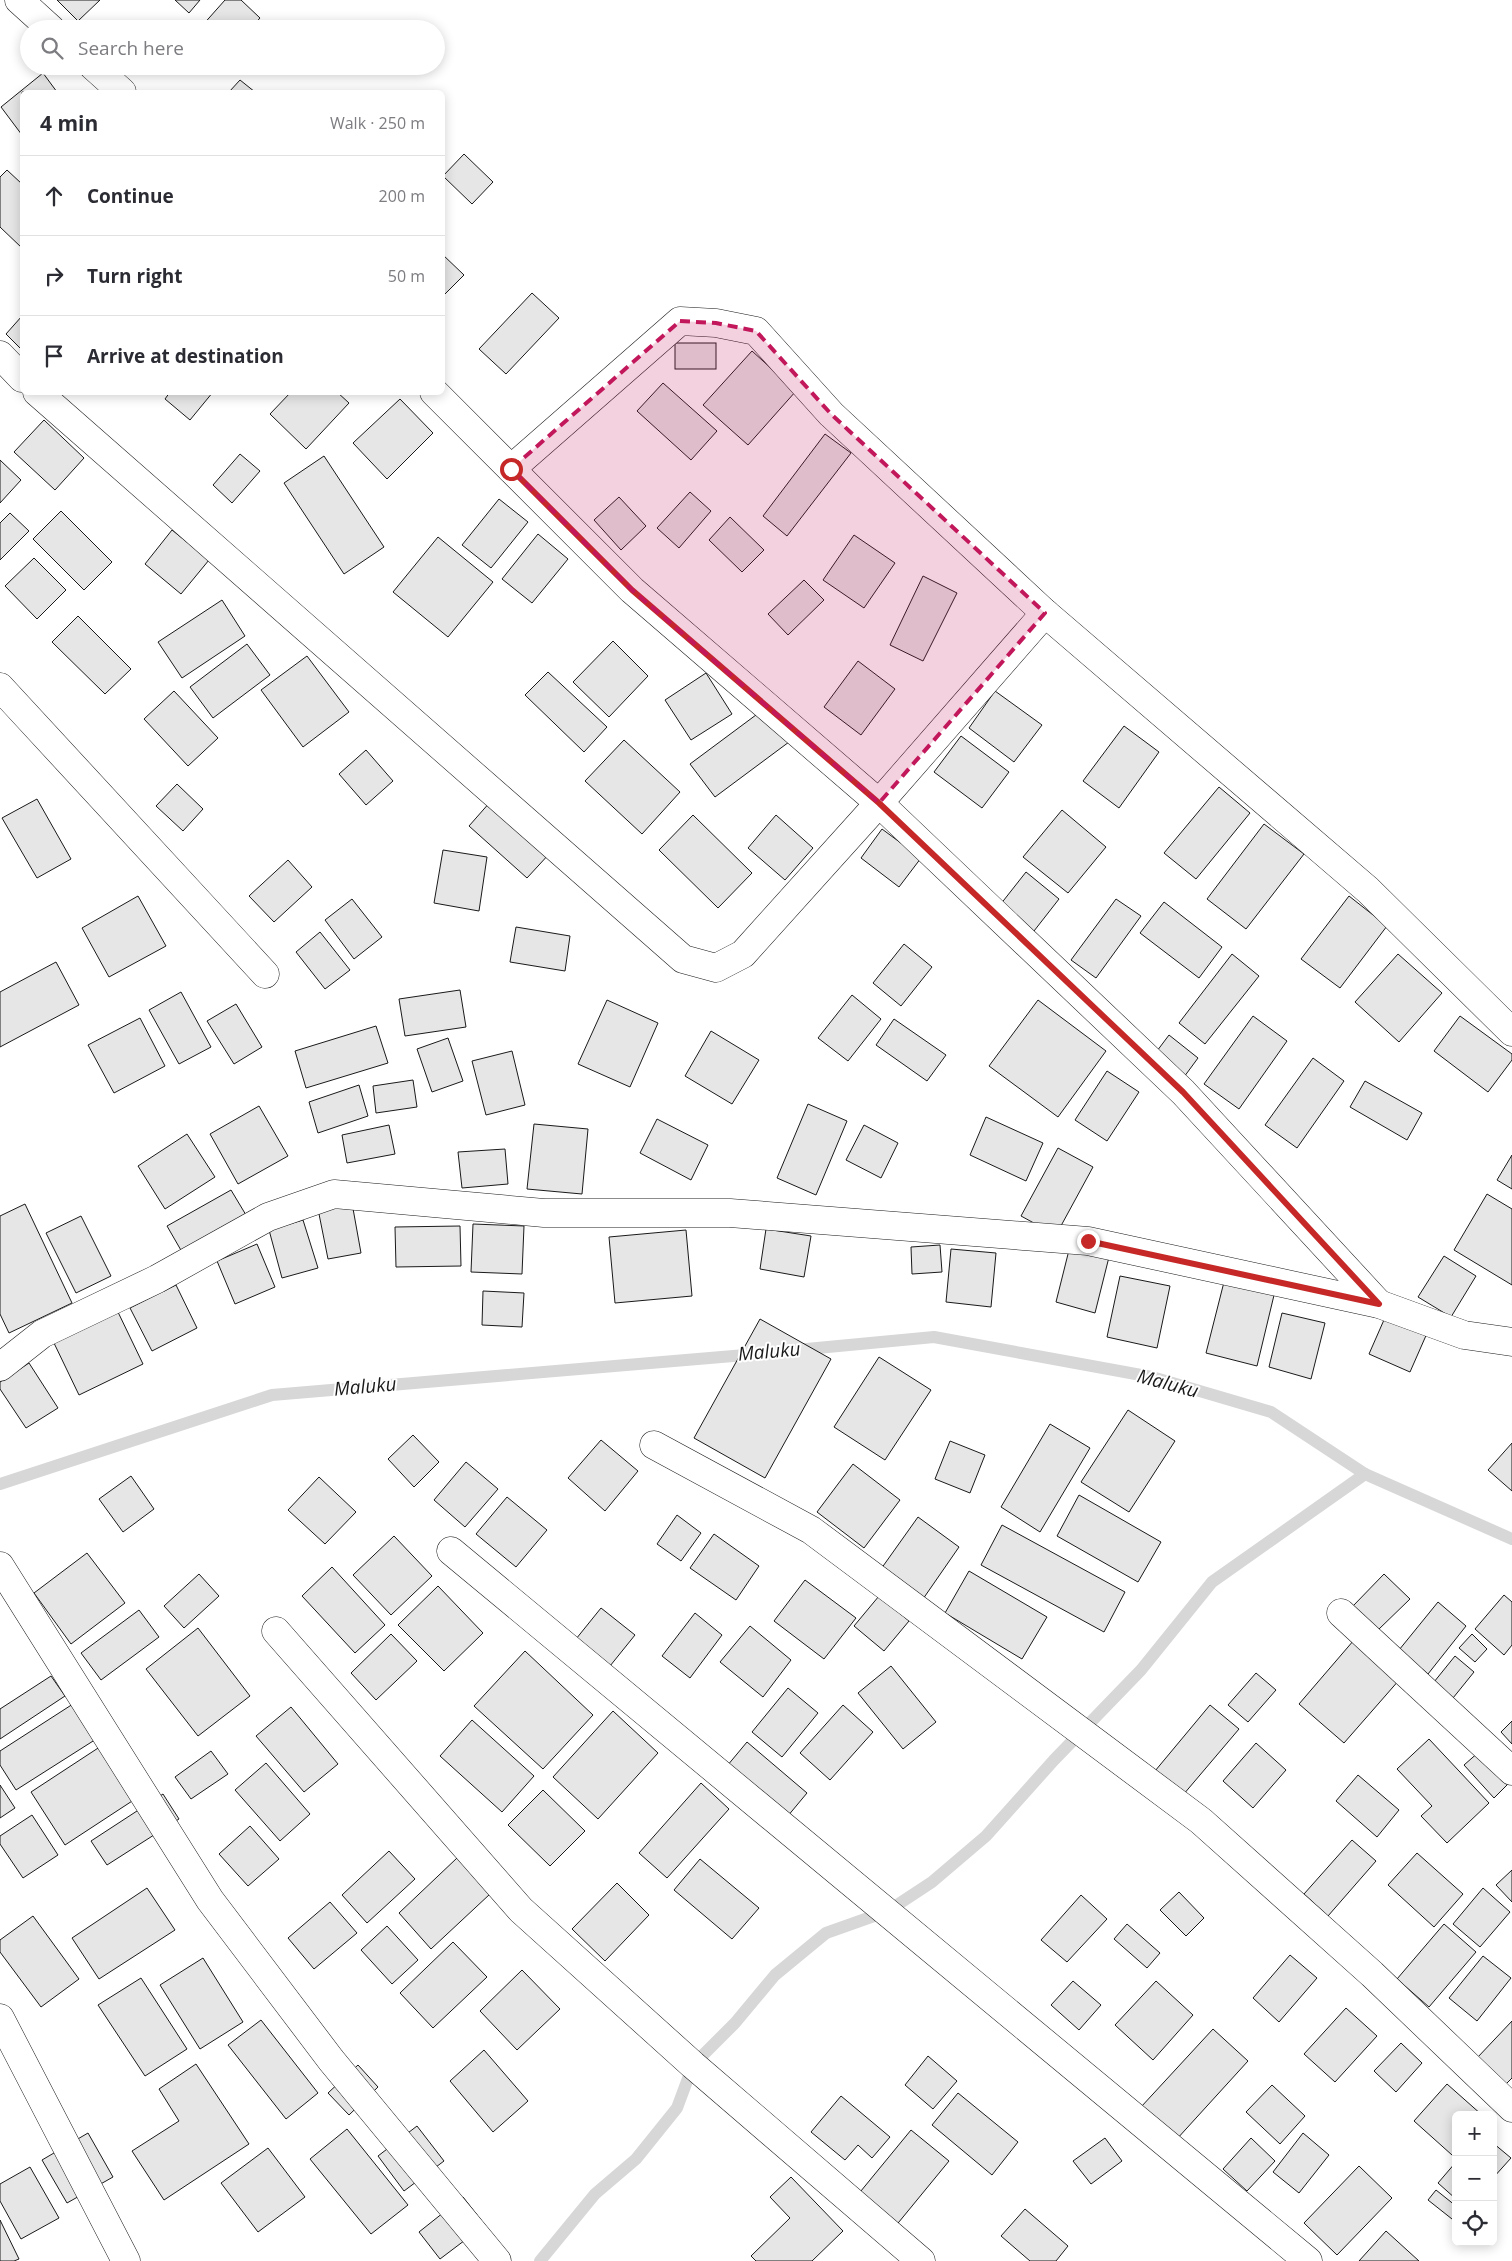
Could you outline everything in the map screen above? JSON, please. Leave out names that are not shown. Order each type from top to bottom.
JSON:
[{"type":"street","points":[[19,0],[41,20]]},
{"type":"street","points":[[103,75],[120,90]]},
{"type":"street","points":[[511,469],[680,321],[716,323],[756,331],[831,414],[1045,613],[1368,890],[1512,1032]]},
{"type":"street","points":[[0,355],[20,376]]},
{"type":"street","points":[[40,395],[683,959],[716,968],[743,954],[879,803],[1045,613]]},
{"type":"street","points":[[437,395],[632,590],[879,803],[1183,1092],[1379,1304]]},
{"type":"street","points":[[0,687],[265,974]]},
{"type":"street","points":[[0,1367],[42,1334],[157,1279],[268,1217],[334,1194],[544,1213],[730,1213],[1088,1241],[1379,1304],[1464,1335],[1512,1342]]},
{"type":"street","points":[[654,1445],[811,1530],[1202,1820],[1372,1974],[1512,2108]]},
{"type":"street","points":[[451,1551],[1308,2261]]},
{"type":"street","points":[[0,1566],[210,1900],[331,2060],[497,2261]]},
{"type":"street","points":[[1341,1613],[1512,1771]]},
{"type":"street","points":[[276,1631],[521,1910],[693,2065],[921,2261]]},
{"type":"street","points":[[0,2018],[126,2261]]},
{"type":"highlighted area","points":[[680,321],[716,323],[756,331],[831,414],[1045,613],[879,803],[632,590],[511,469]]},
{"type":"building","points":[[57,0],[100,0],[79,20]]},
{"type":"building","points":[[175,0],[200,0],[189,13]]},
{"type":"building","points":[[225,0],[241,0],[260,18],[258,20],[207,20]]},
{"type":"building","points":[[41,75],[44,75],[56,90],[22,90]]},
{"type":"building","points":[[240,80],[252,90],[231,90]]},
{"type":"building","points":[[20,92],[20,132],[1,107]]},
{"type":"building","points":[[464,154],[493,182],[472,204],[445,178],[445,174]]},
{"type":"building","points":[[7,170],[20,182],[20,246],[0,227],[0,177]]},
{"type":"building","points":[[445,257],[464,275],[445,294]]},
{"type":"building","points":[[532,293],[559,318],[506,374],[479,349]]},
{"type":"building","points":[[20,318],[20,348],[6,334]]},
{"type":"building","points":[[675,343],[716,343],[716,369],[675,369]]},
{"type":"building","points":[[752,351],[796,391],[748,445],[703,405]]},
{"type":"building","points":[[663,383],[717,431],[691,460],[637,411]]},
{"type":"building","points":[[168,395],[211,395],[190,420],[165,399]]},
{"type":"building","points":[[288,395],[340,395],[349,403],[306,449],[270,414]]},
{"type":"building","points":[[400,399],[433,433],[387,479],[353,443]]},
{"type":"building","points":[[44,420],[84,458],[55,490],[14,452]]},
{"type":"building","points":[[825,434],[851,453],[787,536],[763,516]]},
{"type":"building","points":[[240,454],[260,471],[232,503],[213,485]]},
{"type":"building","points":[[324,456],[384,547],[344,574],[284,483]]},
{"type":"building","points":[[0,460],[21,480],[0,503]]},
{"type":"building","points":[[690,492],[711,511],[679,548],[657,528]]},
{"type":"building","points":[[619,497],[646,526],[621,550],[594,520]]},
{"type":"building","points":[[499,499],[528,522],[491,568],[462,545]]},
{"type":"building","points":[[61,511],[112,562],[84,590],[33,539]]},
{"type":"building","points":[[10,513],[29,531],[0,560],[0,523]]},
{"type":"building","points":[[730,517],[764,550],[742,572],[709,540]]},
{"type":"building","points":[[172,530],[209,560],[181,594],[145,564]]},
{"type":"building","points":[[538,534],[568,559],[532,603],[502,579]]},
{"type":"building","points":[[854,535],[895,563],[864,608],[823,580]]},
{"type":"building","points":[[438,537],[493,582],[448,637],[393,592]]},
{"type":"building","points":[[34,558],[66,590],[37,619],[5,586]]},
{"type":"building","points":[[923,576],[957,593],[923,661],[890,645]]},
{"type":"building","points":[[804,580],[824,600],[788,635],[768,614]]},
{"type":"building","points":[[222,600],[245,636],[182,678],[158,642]]},
{"type":"building","points":[[78,616],[131,669],[105,694],[52,642]]},
{"type":"building","points":[[613,641],[648,676],[609,717],[573,682]]},
{"type":"building","points":[[247,644],[270,675],[213,718],[190,687]]},
{"type":"building","points":[[307,656],[349,712],[303,747],[261,690]]},
{"type":"building","points":[[858,661],[895,689],[861,735],[824,707]]},
{"type":"building","points":[[548,672],[607,727],[584,752],[525,695]]},
{"type":"building","points":[[706,673],[732,714],[691,740],[665,700]]},
{"type":"building","points":[[174,691],[218,738],[188,766],[144,719]]},
{"type":"building","points":[[995,691],[1042,725],[1014,762],[969,728]]},
{"type":"building","points":[[764,709],[789,742],[715,797],[690,764]]},
{"type":"building","points":[[1124,726],[1159,752],[1119,808],[1083,781]]},
{"type":"building","points":[[961,736],[1009,772],[982,808],[934,772]]},
{"type":"building","points":[[624,740],[680,792],[642,834],[585,781]]},
{"type":"building","points":[[366,750],[393,781],[366,805],[339,774]]},
{"type":"building","points":[[177,784],[203,809],[183,831],[156,806]]},
{"type":"building","points":[[1219,787],[1250,813],[1196,879],[1164,853]]},
{"type":"building","points":[[37,799],[71,859],[37,878],[2,818]]},
{"type":"building","points":[[491,801],[550,853],[527,878],[469,826]]},
{"type":"building","points":[[1062,810],[1106,847],[1068,893],[1023,857]]},
{"type":"building","points":[[693,815],[752,873],[718,908],[659,850]]},
{"type":"building","points":[[776,815],[813,848],[785,880],[748,848]]},
{"type":"building","points":[[1264,824],[1304,854],[1246,929],[1207,899]]},
{"type":"building","points":[[882,829],[921,858],[899,887],[861,858]]},
{"type":"building","points":[[443,850],[487,857],[479,911],[434,903]]},
{"type":"building","points":[[288,860],[312,887],[274,922],[249,896]]},
{"type":"building","points":[[1026,872],[1059,899],[1034,931],[1000,905]]},
{"type":"building","points":[[138,896],[166,946],[109,977],[82,928]]},
{"type":"building","points":[[1349,896],[1387,926],[1340,988],[1301,959]]},
{"type":"building","points":[[352,899],[382,937],[354,959],[325,920]]},
{"type":"building","points":[[1116,899],[1141,916],[1096,978],[1071,960]]},
{"type":"building","points":[[1164,902],[1222,947],[1199,978],[1140,933]]},
{"type":"building","points":[[516,927],[570,936],[565,971],[510,962]]},
{"type":"building","points":[[320,932],[350,970],[325,989],[296,952]]},
{"type":"building","points":[[904,944],[932,967],[901,1006],[873,983]]},
{"type":"building","points":[[1232,954],[1259,976],[1205,1044],[1179,1023]]},
{"type":"building","points":[[1398,954],[1442,993],[1399,1042],[1355,1002]]},
{"type":"building","points":[[56,962],[79,1005],[0,1047],[0,992]]},
{"type":"building","points":[[460,990],[466,1027],[405,1036],[399,999]]},
{"type":"building","points":[[181,992],[211,1047],[179,1064],[149,1010]]},
{"type":"building","points":[[852,995],[881,1019],[848,1061],[818,1038]]},
{"type":"building","points":[[607,1000],[658,1023],[630,1087],[578,1064]]},
{"type":"building","points":[[1038,1000],[1106,1051],[1058,1117],[989,1066]]},
{"type":"building","points":[[236,1004],[262,1047],[234,1064],[207,1021]]},
{"type":"building","points":[[1253,1016],[1287,1041],[1239,1109],[1204,1084]]},
{"type":"building","points":[[1460,1016],[1512,1054],[1512,1060],[1488,1092],[1434,1051]]},
{"type":"building","points":[[140,1018],[165,1066],[114,1093],[88,1045]]},
{"type":"building","points":[[894,1019],[946,1055],[927,1081],[876,1045]]},
{"type":"building","points":[[376,1026],[388,1063],[306,1088],[295,1051]]},
{"type":"building","points":[[711,1031],[759,1060],[732,1104],[685,1076]]},
{"type":"building","points":[[1169,1035],[1198,1058],[1184,1077],[1154,1055]]},
{"type":"building","points":[[448,1038],[463,1081],[432,1092],[417,1049]]},
{"type":"building","points":[[512,1051],[525,1105],[486,1115],[472,1061]]},
{"type":"building","points":[[1313,1058],[1344,1081],[1297,1148],[1265,1125]]},
{"type":"building","points":[[1107,1071],[1139,1092],[1107,1141],[1075,1120]]},
{"type":"building","points":[[413,1080],[417,1107],[376,1113],[373,1086]]},
{"type":"building","points":[[1365,1081],[1422,1113],[1407,1140],[1350,1107]]},
{"type":"building","points":[[359,1085],[368,1116],[318,1133],[309,1102]]},
{"type":"building","points":[[808,1104],[847,1121],[816,1195],[777,1178]]},
{"type":"building","points":[[259,1106],[288,1156],[238,1184],[210,1134]]},
{"type":"building","points":[[986,1117],[1043,1143],[1026,1181],[970,1155]]},
{"type":"building","points":[[657,1119],[708,1145],[691,1180],[640,1153]]},
{"type":"building","points":[[534,1124],[588,1129],[582,1194],[527,1189]]},
{"type":"building","points":[[389,1125],[395,1154],[347,1163],[342,1135]]},
{"type":"building","points":[[864,1125],[898,1143],[881,1178],[846,1160]]},
{"type":"building","points":[[187,1134],[215,1177],[165,1209],[138,1166]]},
{"type":"building","points":[[1058,1148],[1093,1167],[1056,1235],[1021,1216]]},
{"type":"building","points":[[505,1149],[508,1184],[462,1188],[458,1152]]},
{"type":"building","points":[[1512,1155],[1512,1189],[1497,1180]]},
{"type":"building","points":[[231,1190],[246,1215],[182,1252],[167,1226]]},
{"type":"building","points":[[1487,1194],[1512,1209],[1512,1285],[1454,1250]]},
{"type":"building","points":[[352,1203],[361,1253],[328,1259],[318,1209]]},
{"type":"building","points":[[25,1204],[72,1303],[9,1333],[0,1314],[0,1216]]},
{"type":"building","points":[[81,1216],[111,1276],[76,1293],[46,1233]]},
{"type":"building","points":[[303,1220],[318,1268],[282,1278],[269,1230]]},
{"type":"building","points":[[473,1224],[524,1226],[522,1274],[471,1272]]},
{"type":"building","points":[[460,1226],[461,1266],[396,1267],[395,1227]]},
{"type":"building","points":[[766,1229],[811,1236],[804,1277],[760,1269]]},
{"type":"building","points":[[686,1230],[692,1296],[615,1303],[609,1237]]},
{"type":"building","points":[[257,1244],[275,1287],[235,1304],[217,1261]]},
{"type":"building","points":[[940,1245],[942,1272],[912,1274],[911,1247]]},
{"type":"building","points":[[1070,1246],[1109,1257],[1095,1313],[1056,1302]]},
{"type":"building","points":[[951,1249],[996,1253],[991,1307],[946,1302]]},
{"type":"building","points":[[1444,1256],[1476,1276],[1451,1317],[1418,1297]]},
{"type":"building","points":[[1120,1276],[1170,1286],[1157,1348],[1107,1337]]},
{"type":"building","points":[[1225,1278],[1275,1291],[1257,1366],[1206,1353]]},
{"type":"building","points":[[176,1285],[197,1328],[152,1351],[130,1308]]},
{"type":"building","points":[[483,1291],[524,1293],[522,1327],[482,1325]]},
{"type":"building","points":[[117,1310],[143,1364],[79,1395],[53,1341]]},
{"type":"building","points":[[1282,1313],[1325,1323],[1311,1379],[1269,1367]]},
{"type":"building","points":[[1387,1313],[1428,1331],[1410,1372],[1369,1354]]},
{"type":"building","points":[[760,1319],[831,1359],[765,1478],[694,1438]]},
{"type":"building","points":[[879,1357],[931,1390],[885,1460],[834,1427]]},
{"type":"building","points":[[29,1363],[58,1408],[26,1428],[0,1389],[0,1382]]},
{"type":"building","points":[[1128,1410],[1175,1441],[1129,1512],[1081,1482]]},
{"type":"building","points":[[1050,1424],[1090,1448],[1040,1532],[1001,1507]]},
{"type":"building","points":[[413,1435],[439,1462],[414,1487],[388,1459]]},
{"type":"building","points":[[601,1440],[638,1471],[605,1511],[568,1478]]},
{"type":"building","points":[[950,1441],[985,1455],[970,1493],[935,1479]]},
{"type":"building","points":[[1512,1443],[1512,1491],[1488,1470]]},
{"type":"building","points":[[466,1462],[498,1489],[465,1527],[434,1500]]},
{"type":"building","points":[[853,1464],[900,1500],[864,1548],[817,1512]]},
{"type":"building","points":[[131,1476],[154,1509],[123,1532],[99,1499]]},
{"type":"building","points":[[319,1477],[356,1512],[325,1544],[288,1510]]},
{"type":"building","points":[[1079,1495],[1161,1542],[1138,1582],[1057,1536]]},
{"type":"building","points":[[507,1497],[547,1530],[516,1567],[476,1534]]},
{"type":"building","points":[[677,1515],[701,1533],[681,1561],[657,1544]]},
{"type":"building","points":[[918,1517],[959,1547],[923,1599],[881,1569]]},
{"type":"building","points":[[1002,1525],[1125,1592],[1104,1632],[981,1565]]},
{"type":"building","points":[[714,1534],[759,1566],[736,1600],[690,1568]]},
{"type":"building","points":[[394,1536],[432,1576],[391,1615],[353,1575]]},
{"type":"building","points":[[87,1553],[125,1603],[71,1644],[34,1593]]},
{"type":"building","points":[[332,1567],[385,1625],[355,1653],[302,1596]]},
{"type":"building","points":[[969,1571],[1047,1617],[1022,1659],[945,1613]]},
{"type":"building","points":[[199,1574],[219,1596],[184,1628],[164,1606]]},
{"type":"building","points":[[1384,1574],[1410,1599],[1378,1630],[1353,1606]]},
{"type":"building","points":[[805,1580],[856,1618],[824,1659],[774,1621]]},
{"type":"building","points":[[438,1586],[483,1633],[444,1671],[398,1625]]},
{"type":"building","points":[[1504,1595],[1512,1602],[1512,1645],[1504,1655],[1475,1629]]},
{"type":"building","points":[[879,1596],[909,1621],[884,1651],[854,1626]]},
{"type":"building","points":[[1438,1602],[1466,1626],[1428,1674],[1399,1650]]},
{"type":"building","points":[[601,1608],[635,1635],[610,1666],[576,1639]]},
{"type":"building","points":[[139,1610],[159,1637],[101,1680],[81,1653]]},
{"type":"building","points":[[695,1613],[722,1635],[690,1678],[662,1656]]},
{"type":"building","points":[[750,1626],[791,1660],[763,1697],[720,1662]]},
{"type":"building","points":[[198,1628],[250,1696],[198,1736],[146,1669]]},
{"type":"building","points":[[391,1634],[417,1661],[376,1700],[351,1673]]},
{"type":"building","points":[[1472,1634],[1487,1649],[1475,1662],[1459,1648]]},
{"type":"building","points":[[1354,1640],[1400,1679],[1344,1743],[1299,1704]]},
{"type":"building","points":[[525,1651],[593,1715],[543,1769],[474,1706]]},
{"type":"building","points":[[1455,1656],[1474,1672],[1453,1698],[1434,1682]]},
{"type":"building","points":[[891,1666],[936,1722],[903,1749],[858,1693]]},
{"type":"building","points":[[1256,1673],[1276,1690],[1248,1722],[1228,1705]]},
{"type":"building","points":[[51,1676],[65,1696],[0,1739],[0,1709]]},
{"type":"building","points":[[788,1688],[818,1713],[782,1757],[752,1732]]},
{"type":"building","points":[[90,1693],[112,1729],[16,1790],[0,1765],[0,1751]]},
{"type":"building","points":[[843,1705],[873,1732],[830,1780],[800,1753]]},
{"type":"building","points":[[1210,1705],[1239,1729],[1183,1795],[1155,1771]]},
{"type":"building","points":[[291,1707],[338,1764],[304,1792],[256,1736]]},
{"type":"building","points":[[613,1711],[658,1753],[598,1819],[553,1777]]},
{"type":"building","points":[[472,1720],[534,1776],[502,1812],[440,1756]]},
{"type":"building","points":[[1512,1721],[1512,1744],[1501,1732]]},
{"type":"building","points":[[118,1735],[152,1788],[65,1845],[31,1792]]},
{"type":"building","points":[[1429,1739],[1489,1803],[1447,1843],[1421,1816],[1432,1806],[1397,1769]]},
{"type":"building","points":[[747,1742],[807,1793],[787,1817],[727,1766]]},
{"type":"building","points":[[1256,1743],[1286,1770],[1253,1808],[1223,1781]]},
{"type":"building","points":[[211,1751],[228,1774],[191,1799],[175,1777]]},
{"type":"building","points":[[1480,1751],[1509,1783],[1494,1798],[1464,1765]]},
{"type":"building","points":[[266,1763],[310,1814],[280,1841],[235,1790]]},
{"type":"building","points":[[1358,1775],[1399,1810],[1377,1837],[1336,1801]]},
{"type":"building","points":[[701,1783],[729,1809],[667,1878],[639,1853]]},
{"type":"building","points":[[0,1785],[15,1808],[0,1818]]},
{"type":"building","points":[[543,1790],[585,1831],[550,1866],[508,1825]]},
{"type":"building","points":[[163,1794],[179,1819],[107,1865],[91,1841]]},
{"type":"building","points":[[32,1815],[58,1855],[23,1878],[0,1844],[0,1836]]},
{"type":"building","points":[[250,1826],[279,1859],[248,1886],[219,1854]]},
{"type":"building","points":[[1352,1840],[1376,1861],[1328,1916],[1304,1894]]},
{"type":"building","points":[[389,1851],[415,1879],[367,1923],[342,1895]]},
{"type":"building","points":[[1417,1853],[1463,1894],[1434,1927],[1388,1885]]},
{"type":"building","points":[[457,1858],[490,1894],[431,1949],[399,1913]]},
{"type":"building","points":[[700,1859],[759,1908],[732,1939],[674,1890]]},
{"type":"building","points":[[1512,1870],[1512,1902],[1496,1885]]},
{"type":"building","points":[[617,1883],[649,1915],[605,1961],[572,1929]]},
{"type":"building","points":[[147,1888],[175,1930],[99,1979],[72,1938]]},
{"type":"building","points":[[1483,1888],[1510,1912],[1480,1947],[1453,1924]]},
{"type":"building","points":[[1179,1892],[1204,1918],[1186,1936],[1160,1910]]},
{"type":"building","points":[[1081,1895],[1107,1919],[1067,1962],[1041,1940]]},
{"type":"building","points":[[330,1902],[357,1933],[314,1969],[288,1938]]},
{"type":"building","points":[[33,1916],[79,1979],[41,2007],[0,1952],[0,1940]]},
{"type":"building","points":[[1127,1924],[1160,1953],[1147,1968],[1114,1939]]},
{"type":"building","points":[[1444,1924],[1476,1952],[1429,2007],[1397,1979]]},
{"type":"building","points":[[387,1926],[418,1960],[392,1984],[361,1950]]},
{"type":"building","points":[[453,1942],[487,1977],[433,2028],[400,1993]]},
{"type":"building","points":[[1290,1955],[1317,1978],[1279,2022],[1253,1998]]},
{"type":"building","points":[[1483,1956],[1511,1978],[1477,2021],[1449,1998]]},
{"type":"building","points":[[203,1958],[243,2022],[200,2049],[160,1985]]},
{"type":"building","points":[[522,1970],[560,2009],[517,2050],[480,2011]]},
{"type":"building","points":[[141,1978],[187,2049],[145,2076],[98,2005]]},
{"type":"building","points":[[1073,1981],[1101,2005],[1079,2030],[1051,2005]]},
{"type":"building","points":[[1156,1981],[1193,2015],[1153,2060],[1115,2025]]},
{"type":"building","points":[[1346,2008],[1377,2036],[1335,2082],[1304,2054]]},
{"type":"building","points":[[261,2020],[318,2093],[286,2119],[228,2045]]},
{"type":"building","points":[[1512,2021],[1512,2078],[1506,2084],[1477,2058]]},
{"type":"building","points":[[1213,2029],[1248,2061],[1176,2140],[1141,2107]]},
{"type":"building","points":[[1401,2043],[1422,2063],[1396,2092],[1374,2071]]},
{"type":"building","points":[[484,2050],[528,2101],[493,2132],[450,2081]]},
{"type":"building","points":[[928,2056],[957,2081],[933,2109],[905,2085]]},
{"type":"building","points":[[196,2064],[249,2144],[164,2200],[132,2151],[179,2121],[159,2089]]},
{"type":"building","points":[[358,2065],[378,2087],[349,2115],[328,2093]]},
{"type":"building","points":[[1447,2084],[1477,2111],[1452,2111],[1452,2155],[1414,2121]]},
{"type":"building","points":[[1272,2085],[1305,2116],[1280,2144],[1246,2112]]},
{"type":"building","points":[[958,2093],[1018,2142],[992,2175],[932,2125]]},
{"type":"building","points":[[841,2096],[890,2137],[872,2158],[858,2145],[845,2160],[811,2132]]},
{"type":"building","points":[[417,2126],[444,2161],[404,2191],[378,2156]]},
{"type":"building","points":[[347,2129],[408,2205],[371,2234],[310,2159]]},
{"type":"building","points":[[911,2130],[949,2161],[894,2228],[856,2197]]},
{"type":"building","points":[[88,2133],[113,2177],[67,2203],[42,2160]]},
{"type":"building","points":[[1303,2133],[1329,2155],[1299,2193],[1273,2172]]},
{"type":"building","points":[[1105,2138],[1122,2161],[1091,2184],[1073,2161]]},
{"type":"building","points":[[1251,2138],[1275,2161],[1247,2191],[1223,2169]]},
{"type":"building","points":[[1497,2146],[1511,2158],[1497,2174]]},
{"type":"building","points":[[268,2148],[305,2197],[258,2232],[221,2183]]},
{"type":"building","points":[[1359,2166],[1392,2198],[1337,2255],[1304,2223]]},
{"type":"building","points":[[30,2167],[59,2218],[21,2239],[0,2201],[0,2184]]},
{"type":"building","points":[[1452,2167],[1452,2195],[1438,2183]]},
{"type":"building","points":[[791,2177],[843,2231],[812,2261],[756,2261],[751,2256],[790,2218],[770,2197]]},
{"type":"building","points":[[1436,2190],[1452,2203],[1452,2219],[1428,2200]]},
{"type":"building","points":[[463,2197],[485,2225],[440,2259],[419,2232]]},
{"type":"building","points":[[1025,2209],[1068,2246],[1056,2261],[1030,2261],[1001,2236]]},
{"type":"building","points":[[0,2220],[19,2259],[0,2261]]},
{"type":"building","points":[[1386,2231],[1419,2261],[1359,2261]]},
{"type":"waterway","name":"Maluku","points":[[796,1350],[934,1337],[1152,1377],[1271,1412],[1365,1474],[1512,1539]]},
{"type":"waterway","name":"Maluku","points":[[0,1484],[272,1395],[757,1354]]},
{"type":"waterway","points":[[540,2261],[595,2194],[636,2159],[677,2108],[693,2065],[735,2023],[775,1975],[826,1933],[888,1911],[932,1882],[986,1836],[1054,1760],[1141,1670],[1212,1582],[1365,1474]]},
{"type":"route","points":[[511,469],[632,590],[879,803],[1183,1092],[1379,1304],[1088,1241]]}]
